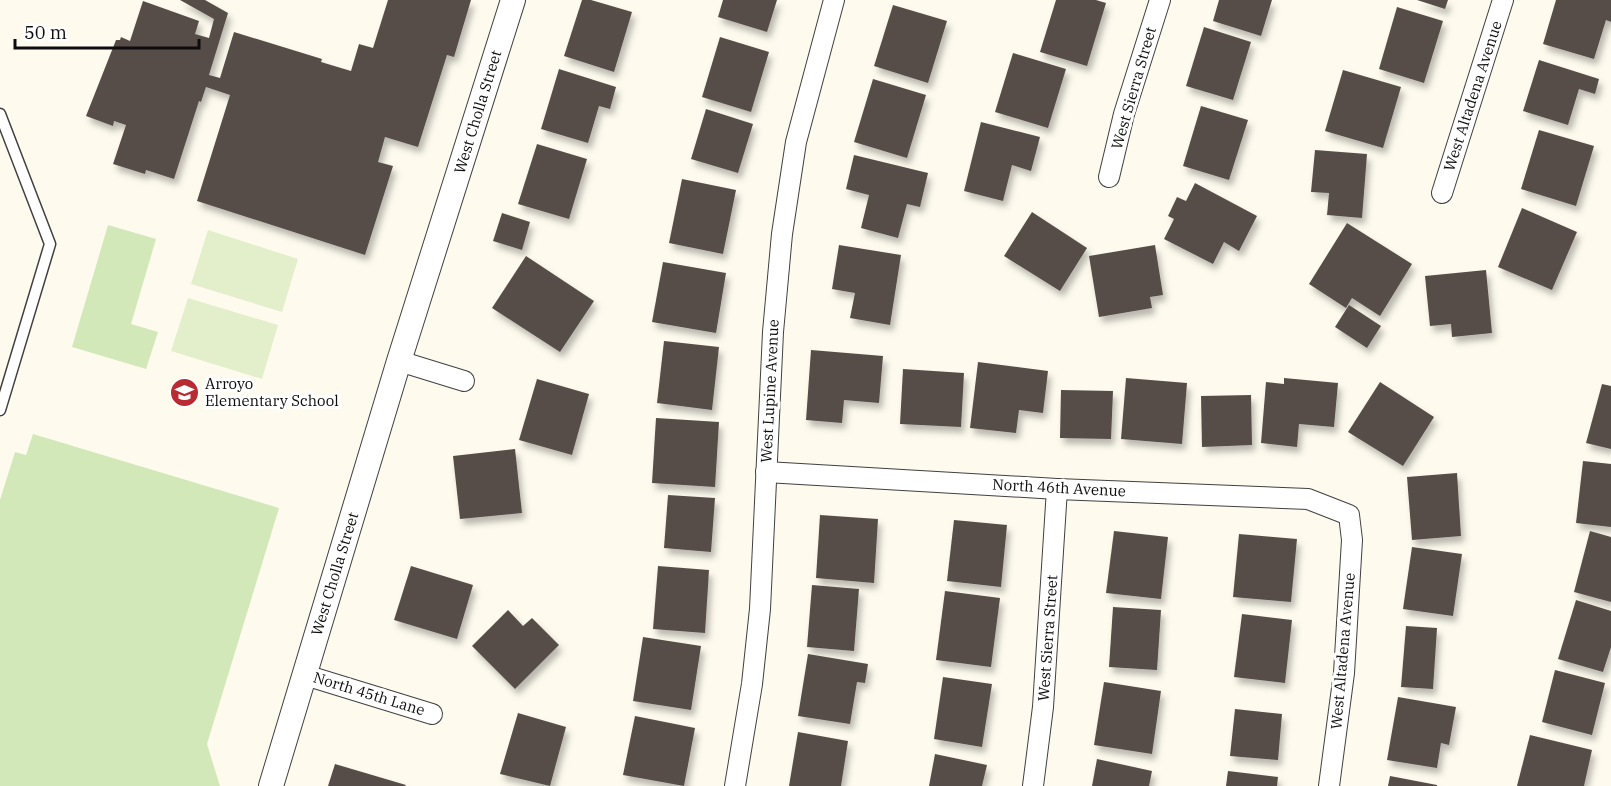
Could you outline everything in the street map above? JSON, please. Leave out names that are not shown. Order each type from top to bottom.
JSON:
[{"type":"street","name":"West Cholla Street","points":[[271,786],[399,361],[513,0]]},
{"type":"street","name":"West Lupine Avenue","points":[[735,786],[750,696],[760,609],[773,332],[782,234],[795,142],[834,0]]},
{"type":"street","name":"West Sierra Street","points":[[1109,177],[1124,114],[1160,0]]},
{"type":"street","name":"West Altadena Avenue","points":[[1442,193],[1503,0]]},
{"type":"street","points":[[399,361],[464,381]]},
{"type":"street","name":"North 46th Avenue","points":[[766,472],[1057,489],[1308,499],[1349,515]]},
{"type":"street","name":"West Sierra Street","points":[[1033,786],[1043,707],[1057,489]]},
{"type":"street","name":"West Altadena Avenue","points":[[1329,786],[1344,673],[1352,540],[1349,515]]},
{"type":"street","name":"North 45th Lane","points":[[305,675],[432,714]]},
{"type":"lane","points":[[0,114],[50,243],[0,410]]},
{"type":"green space","points":[[108,225],[156,239],[131,324],[158,332],[146,369],[72,347]]},
{"type":"green space","points":[[208,230],[298,259],[282,312],[191,284]]},
{"type":"green space","points":[[188,298],[278,325],[262,379],[171,351]]},
{"type":"green space","points":[[33,434],[279,508],[207,744],[220,786],[0,786],[0,500],[15,452],[26,455]]},
{"type":"building","points":[[180,0],[205,0],[228,13],[209,75],[220,78],[234,32],[322,59],[321,62],[351,71],[359,44],[373,48],[388,0],[471,0],[454,57],[447,55],[418,147],[385,137],[378,162],[393,166],[365,255],[197,201],[230,95],[206,87],[201,102],[199,101],[174,179],[146,170],[145,174],[113,164],[126,125],[114,121],[113,126],[86,116],[116,40],[120,40],[121,37],[130,41],[143,1],[199,21],[195,34],[209,38],[214,19]]},
{"type":"building","points":[[582,0],[591,0],[632,12],[614,72],[564,56]]},
{"type":"building","points":[[723,0],[777,0],[767,32],[718,17]]},
{"type":"building","points":[[1056,0],[1096,0],[1106,3],[1087,66],[1040,52]]},
{"type":"building","points":[[1219,0],[1272,0],[1261,36],[1213,21]]},
{"type":"building","points":[[1417,0],[1448,0],[1445,9]]},
{"type":"building","points":[[1556,0],[1611,0],[1611,22],[1606,20],[1594,59],[1543,44]]},
{"type":"building","points":[[893,5],[947,21],[928,83],[874,66]]},
{"type":"building","points":[[1397,7],[1443,21],[1424,83],[1379,69]]},
{"type":"building","points":[[1204,27],[1251,42],[1233,100],[1186,86]]},
{"type":"building","points":[[720,37],[769,52],[751,112],[702,97]]},
{"type":"building","points":[[1013,53],[1066,69],[1048,128],[995,112]]},
{"type":"building","points":[[1539,60],[1599,79],[1595,94],[1579,89],[1568,125],[1523,111]]},
{"type":"building","points":[[559,69],[616,87],[610,109],[599,106],[588,143],[541,129]]},
{"type":"building","points":[[1343,70],[1401,87],[1383,148],[1325,131]]},
{"type":"building","points":[[873,79],[926,95],[907,158],[854,142]]},
{"type":"building","points":[[1201,106],[1248,120],[1229,180],[1183,166]]},
{"type":"building","points":[[706,109],[753,124],[738,173],[691,159]]},
{"type":"building","points":[[981,122],[1040,137],[1031,171],[1012,165],[1003,201],[964,191]]},
{"type":"building","points":[[1539,130],[1594,146],[1576,206],[1521,189]]},
{"type":"building","points":[[537,144],[587,159],[569,219],[518,204]]},
{"type":"building","points":[[1315,150],[1367,154],[1362,218],[1327,215],[1329,193],[1311,192]]},
{"type":"building","points":[[854,155],[928,173],[920,207],[907,204],[898,238],[861,228],[869,195],[846,189]]},
{"type":"building","points":[[682,179],[736,190],[723,254],[669,243]]},
{"type":"building","points":[[1195,183],[1257,216],[1239,251],[1224,242],[1213,264],[1164,239],[1174,219],[1168,216],[1177,197],[1186,201]]},
{"type":"building","points":[[1522,208],[1577,232],[1552,290],[1498,267]]},
{"type":"building","points":[[1032,212],[1087,248],[1060,291],[1004,256]]},
{"type":"building","points":[[502,213],[530,222],[522,250],[493,241]]},
{"type":"building","points":[[1347,223],[1412,264],[1380,316],[1352,298],[1346,308],[1309,284]]},
{"type":"building","points":[[839,245],[901,255],[890,325],[850,318],[855,293],[832,289]]},
{"type":"building","points":[[1155,245],[1163,295],[1150,297],[1152,308],[1099,317],[1089,256]]},
{"type":"building","points":[[526,256],[594,301],[560,352],[492,308]]},
{"type":"building","points":[[663,262],[726,273],[716,333],[652,322]]},
{"type":"building","points":[[1486,270],[1492,333],[1452,337],[1451,324],[1430,326],[1425,276]]},
{"type":"building","points":[[1349,305],[1381,326],[1367,348],[1335,327]]},
{"type":"building","points":[[664,341],[719,347],[712,410],[657,403]]},
{"type":"building","points":[[811,350],[883,356],[879,403],[844,400],[842,423],[806,420]]},
{"type":"building","points":[[978,362],[1048,371],[1043,413],[1019,410],[1016,433],[970,428]]},
{"type":"building","points":[[903,369],[964,373],[961,427],[900,424]]},
{"type":"building","points":[[1126,378],[1187,383],[1182,444],[1121,439]]},
{"type":"building","points":[[1284,378],[1338,383],[1334,427],[1299,424],[1297,447],[1261,443],[1266,382],[1284,384]]},
{"type":"building","points":[[537,379],[589,394],[572,455],[519,440]]},
{"type":"building","points":[[1380,382],[1434,417],[1403,466],[1348,432]]},
{"type":"building","points":[[1602,384],[1611,386],[1611,449],[1586,443]]},
{"type":"building","points":[[1061,390],[1113,391],[1111,439],[1060,438]]},
{"type":"building","points":[[1251,395],[1252,445],[1202,447],[1201,396]]},
{"type":"building","points":[[656,418],[719,422],[715,487],[652,483]]},
{"type":"building","points":[[515,449],[522,513],[460,519],[453,456]]},
{"type":"building","points":[[1583,461],[1611,464],[1611,527],[1576,523]]},
{"type":"building","points":[[1457,473],[1461,536],[1412,540],[1407,477]]},
{"type":"building","points":[[668,495],[715,498],[711,552],[664,548]]},
{"type":"building","points":[[820,515],[878,519],[874,583],[816,578]]},
{"type":"building","points":[[954,520],[1007,525],[1001,587],[947,581]]},
{"type":"building","points":[[1114,531],[1168,537],[1161,599],[1106,593]]},
{"type":"building","points":[[1590,531],[1611,537],[1611,602],[1574,592]]},
{"type":"building","points":[[1239,534],[1297,539],[1291,602],[1233,597]]},
{"type":"building","points":[[1412,547],[1462,554],[1453,616],[1403,609]]},
{"type":"building","points":[[411,566],[473,585],[457,639],[394,620]]},
{"type":"building","points":[[658,566],[709,570],[705,633],[653,629]]},
{"type":"building","points":[[812,585],[859,589],[854,651],[807,647]]},
{"type":"building","points":[[945,591],[1000,598],[991,667],[936,660]]},
{"type":"building","points":[[1576,600],[1611,611],[1611,647],[1603,672],[1558,659]]},
{"type":"building","points":[[1113,607],[1161,610],[1157,670],[1109,667]]},
{"type":"building","points":[[508,610],[523,626],[532,618],[559,645],[515,689],[472,646]]},
{"type":"building","points":[[1242,614],[1292,620],[1285,683],[1234,677]]},
{"type":"building","points":[[1406,626],[1437,628],[1433,689],[1401,687]]},
{"type":"building","points":[[643,637],[701,646],[691,710],[633,701]]},
{"type":"building","points":[[808,654],[868,664],[865,683],[857,682],[850,724],[798,716]]},
{"type":"building","points":[[1555,670],[1605,683],[1592,735],[1542,722]]},
{"type":"building","points":[[943,677],[992,684],[982,747],[934,739]]},
{"type":"building","points":[[1104,682],[1161,691],[1152,754],[1094,745]]},
{"type":"building","points":[[1398,697],[1456,707],[1449,745],[1441,743],[1437,768],[1387,760]]},
{"type":"building","points":[[1235,709],[1282,714],[1278,760],[1230,756]]},
{"type":"building","points":[[518,713],[566,727],[550,786],[500,774]]},
{"type":"building","points":[[635,716],[695,728],[684,786],[623,775]]},
{"type":"building","points":[[798,732],[848,741],[841,786],[789,786]]},
{"type":"building","points":[[1530,735],[1592,750],[1584,786],[1517,786]]},
{"type":"building","points":[[935,754],[987,765],[982,786],[929,786]]},
{"type":"building","points":[[1097,759],[1152,771],[1149,786],[1092,786]]},
{"type":"building","points":[[335,764],[406,785],[328,786]]},
{"type":"building","points":[[1228,771],[1278,777],[1277,786],[1226,786]]},
{"type":"building","points":[[1390,776],[1437,785],[1437,786],[1388,786]]},
{"type":"place","name":"Arroyo Elementary School","points":[[184,393]]}]
